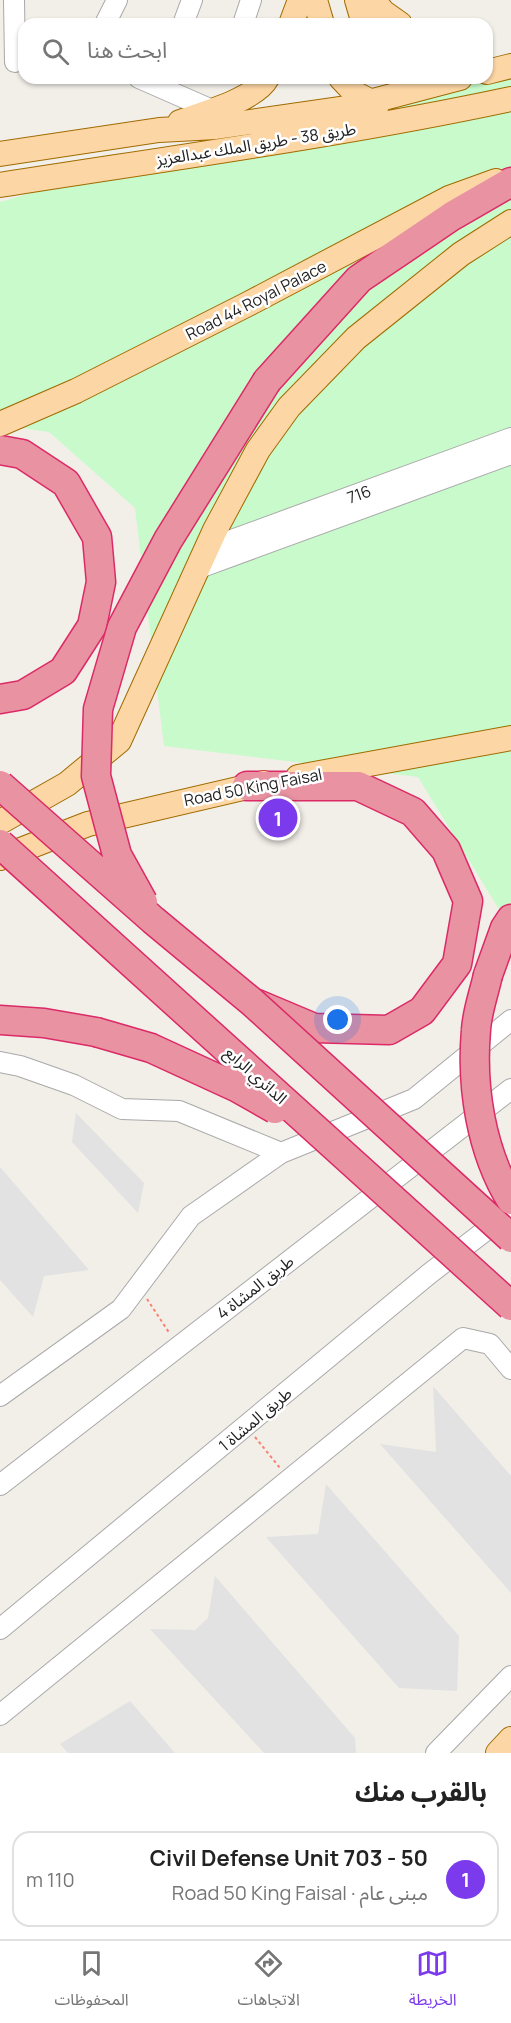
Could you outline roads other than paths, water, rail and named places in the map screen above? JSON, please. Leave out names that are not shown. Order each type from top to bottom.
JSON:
[{"type":"highway","points":[[153,920],[117,855],[96,776],[98,709],[122,627],[168,540],[267,381],[359,279],[452,216],[511,182]]},
{"type":"highway","points":[[0,450],[22,454],[66,483],[97,537],[101,582],[92,626],[63,671],[11,697]]},
{"type":"highway","points":[[0,786],[153,920],[252,1002],[511,1238]]},
{"type":"highway","points":[[247,786],[358,786],[413,812],[446,850],[468,901],[457,964],[422,1011],[389,1030],[314,1028],[252,1002]]},
{"type":"highway","name":"الدائري الرابع","points":[[0,844],[511,1306]]},
{"type":"highway","points":[[511,919],[505,928],[488,975],[476,1028],[476,1080],[482,1125],[494,1164],[511,1200]]},
{"type":"highway","points":[[0,1020],[44,1023],[96,1032],[151,1048],[238,1088],[328,1141]]},
{"type":"main road","points":[[293,18],[300,0]]},
{"type":"main road","points":[[315,0],[320,18]]},
{"type":"main road","points":[[357,0],[362,18]]},
{"type":"main road","points":[[373,0],[392,18]]},
{"type":"main road","points":[[493,60],[511,64]]},
{"type":"main road","points":[[493,70],[511,64]]},
{"type":"main road","points":[[159,130],[238,101],[264,84]]},
{"type":"main road","points":[[347,84],[356,94],[373,90]]},
{"type":"main road","name":"طريق 38 - طريق الملك عبدالعزيز","points":[[0,154],[159,130],[216,127],[346,108],[373,90],[416,84]]},
{"type":"main road","points":[[373,90],[389,112],[407,119]]},
{"type":"main road","points":[[339,130],[356,122],[362,115],[373,90]]},
{"type":"main road","name":"طريق 38 - طريق الملك عبدالعزيز","points":[[0,184],[407,119],[511,99]]},
{"type":"main road","name":"Road 44 Royal Palace","points":[[0,424],[76,392],[449,198],[511,176]]},
{"type":"main road","points":[[0,822],[67,784],[119,741],[203,558],[258,450],[289,407],[356,338],[461,254],[511,222]]},
{"type":"main road","name":"Road 50 King Faisal","points":[[0,858],[88,824],[247,786],[511,738]]},
{"type":"main road","points":[[498,1753],[511,1739]]},
{"type":"street","points":[[13,63],[14,0]]},
{"type":"street","points":[[108,18],[117,0]]},
{"type":"street","points":[[185,18],[192,0]]},
{"type":"street","points":[[245,18],[251,0]]},
{"type":"street","points":[[152,84],[212,110]]},
{"type":"street","name":"716","points":[[203,558],[511,438]]},
{"type":"street","points":[[203,558],[511,454]]},
{"type":"street","points":[[0,1396],[121,1309],[191,1216],[281,1153],[414,1100],[511,1020]]},
{"type":"street","points":[[0,1062],[20,1066],[74,1085],[122,1109],[179,1111],[281,1153]]},
{"type":"street","name":"طريق المشاة 4","points":[[0,1485],[511,1089]]},
{"type":"street","name":"طريق المشاة 1","points":[[0,1629],[429,1274],[511,1210]]},
{"type":"street","points":[[0,1715],[463,1338],[490,1344],[511,1369]]},
{"type":"street","points":[[436,1753],[511,1676]]},
{"type":"place","name":"Civil Defense Unit 703 - 50","points":[[278,818]]}]
